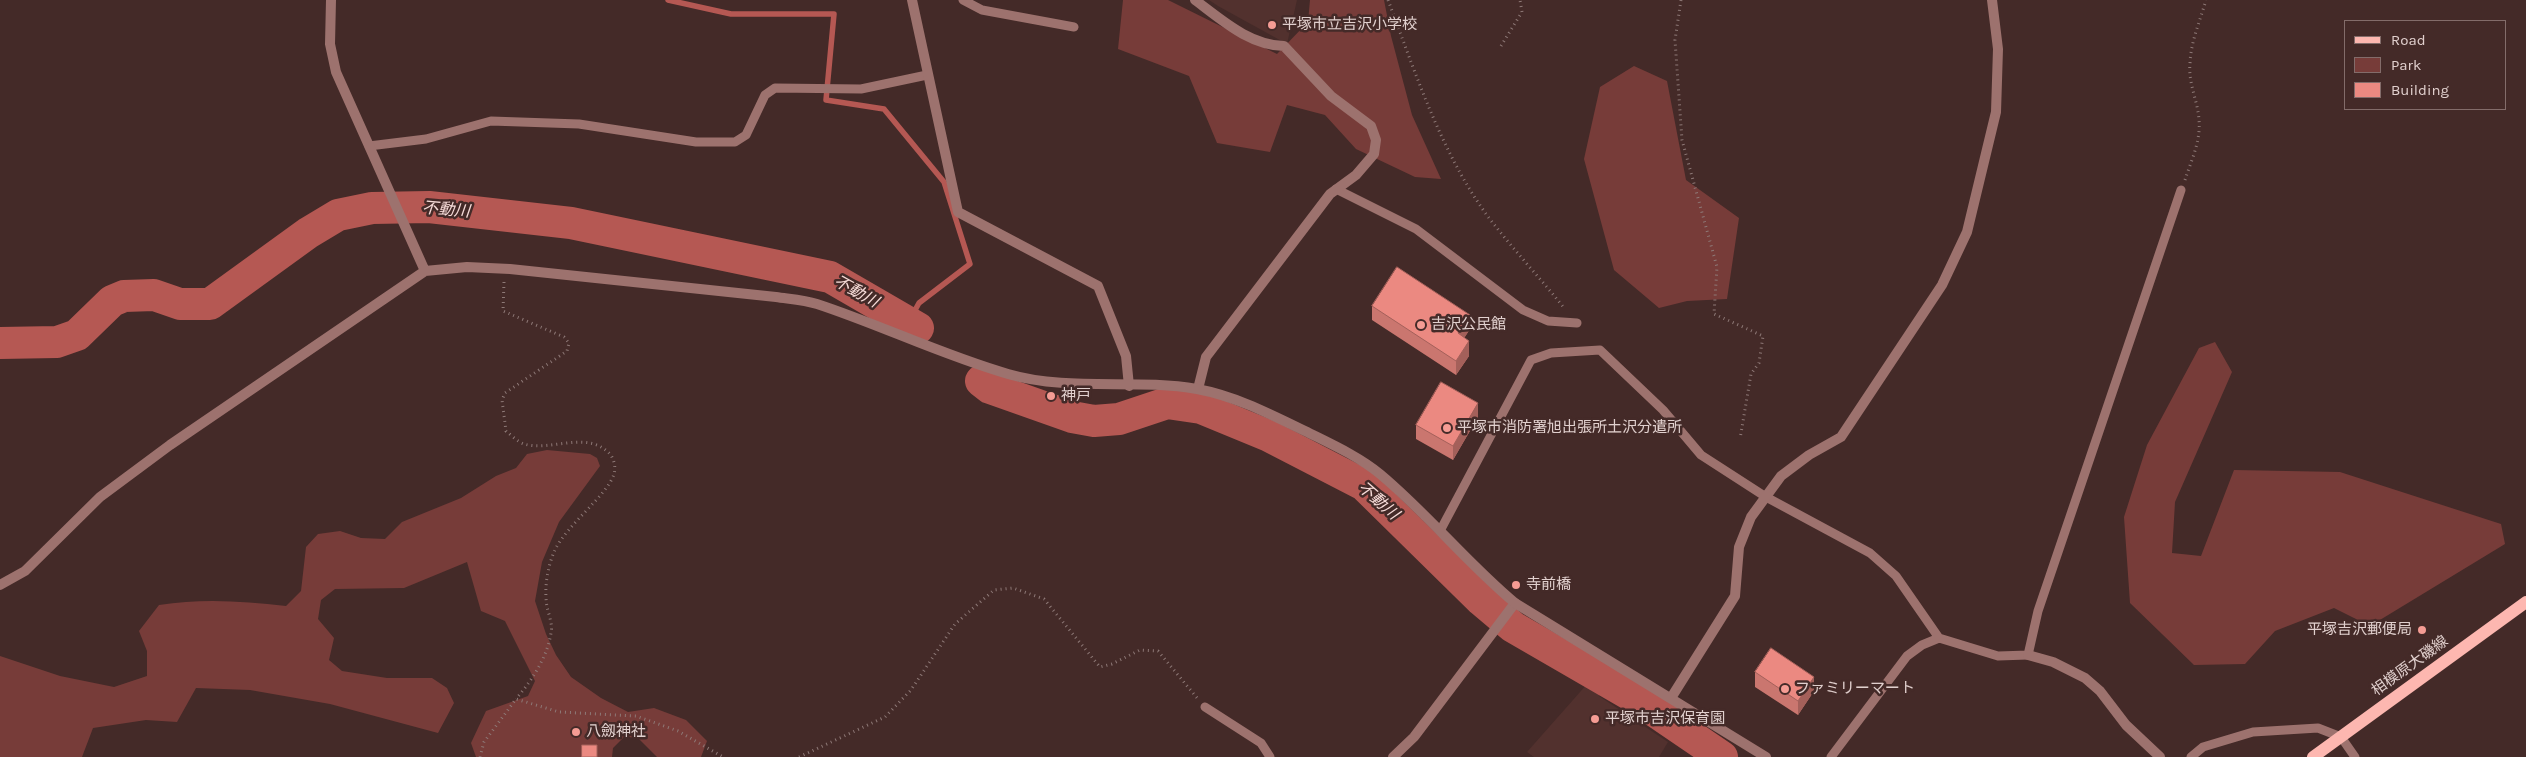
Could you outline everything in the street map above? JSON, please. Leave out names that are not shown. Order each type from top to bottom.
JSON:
[{"type":"main road","name":"相模原大磯線","points":[[2313,757],[2526,602]]},
{"type":"street","points":[[331,0],[330,44],[336,72],[425,271]]},
{"type":"street","points":[[912,0],[958,212],[1098,286],[1126,356],[1129,386]]},
{"type":"street","points":[[1194,0],[1238,32],[1269,45],[1284,46],[1331,96],[1371,126],[1376,140],[1374,154],[1356,175],[1336,189],[1206,357],[1198,389]]},
{"type":"street","points":[[1671,698],[1735,596],[1739,547],[1751,517],[1782,476],[1809,455],[1841,437],[1942,284],[1967,232],[1996,112],[1998,49],[1992,0]]},
{"type":"street","points":[[0,585],[25,570],[100,497],[170,445],[425,271],[505,268],[776,297],[815,304],[1009,375],[1049,382],[1129,386],[1159,385],[1198,389],[1244,402],[1349,453],[1379,474],[1440,531],[1482,576],[1515,603],[1766,757]]},
{"type":"street","points":[[1393,757],[1414,737],[1515,603]]},
{"type":"street","points":[[2028,655],[2054,662],[2084,678],[2100,690],[2126,725],[2160,757]]},
{"type":"lane","points":[[963,0],[982,10],[1074,27]]},
{"type":"lane","points":[[369,146],[426,139],[491,121],[579,124],[696,142],[735,142],[746,135],[765,95],[775,88],[862,89],[927,75]]},
{"type":"lane","points":[[1336,189],[1416,229],[1523,310],[1548,321],[1578,323]]},
{"type":"lane","points":[[1831,757],[1907,656],[1922,644],[1939,638],[1998,656],[2028,655],[2038,611],[2181,190]]},
{"type":"lane","points":[[1440,531],[1531,360],[1551,353],[1600,350],[1663,410],[1701,455],[1766,497],[1870,554],[1896,576],[1939,638]]},
{"type":"lane","points":[[1205,707],[1261,743],[1270,757]]},
{"type":"lane","points":[[2191,757],[2203,747],[2253,732],[2318,728],[2341,737],[2356,757]]},
{"type":"path","points":[[1388,0],[1435,122],[1461,173],[1489,217],[1578,323]]},
{"type":"path","points":[[1501,46],[1522,12],[1520,0]]},
{"type":"path","points":[[1680,0],[1675,40],[1682,140],[1717,268],[1714,314],[1763,336],[1759,363],[1751,374],[1740,439]]},
{"type":"path","points":[[2181,190],[2197,145],[2200,122],[2191,86],[2190,65],[2192,43],[2206,0]]},
{"type":"path","points":[[480,757],[484,742],[533,679],[552,632],[545,591],[554,551],[569,529],[608,484],[614,475],[615,464],[609,453],[598,446],[582,442],[535,446],[523,444],[506,431],[502,400],[505,393],[568,351],[569,343],[564,337],[503,311],[505,268]]},
{"type":"path","points":[[799,757],[885,717],[911,690],[955,624],[994,590],[1013,588],[1044,599],[1100,667],[1112,664],[1140,650],[1158,651],[1205,707]]},
{"type":"path","points":[[516,699],[559,712],[636,716],[678,730],[723,757]]},
{"type":"shaded area","name":"平塚市立吉沢小学校","points":[[1209,0],[1297,0],[1287,44],[1218,6]]},
{"type":"shaded area","name":"平塚市吉沢保育園","points":[[1588,683],[1601,692],[1599,696],[1668,742],[1659,757],[1534,757],[1527,752]]},
{"type":"green space","points":[[1123,0],[1168,0],[1277,54],[1308,22],[1310,0],[1384,0],[1391,36],[1412,115],[1441,179],[1415,177],[1356,149],[1325,115],[1287,105],[1270,152],[1217,143],[1189,76],[1118,49]]},
{"type":"green space","points":[[1634,66],[1667,81],[1686,180],[1739,218],[1727,299],[1687,301],[1659,308],[1614,270],[1584,159],[1600,87]]},
{"type":"green space","points":[[2215,342],[2232,372],[2175,502],[2172,553],[2201,556],[2234,470],[2340,472],[2501,524],[2505,544],[2370,626],[2334,608],[2275,631],[2245,664],[2194,665],[2130,603],[2124,517],[2147,445],[2199,348]]},
{"type":"green space","points":[[547,450],[590,454],[597,458],[600,466],[559,522],[542,562],[535,601],[546,634],[556,655],[571,677],[601,698],[628,712],[654,708],[686,720],[707,741],[701,757],[657,757],[639,739],[625,736],[613,748],[612,757],[476,757],[471,743],[486,711],[528,696],[535,681],[505,621],[481,611],[467,562],[404,588],[335,589],[321,600],[318,619],[334,638],[329,660],[342,671],[387,678],[432,678],[447,688],[454,703],[438,733],[330,704],[250,690],[196,688],[177,722],[146,720],[93,728],[82,757],[0,757],[0,656],[60,676],[114,687],[147,676],[147,651],[139,631],[159,605],[222,601],[286,606],[301,591],[306,547],[318,534],[340,531],[361,538],[385,539],[402,522],[461,498],[496,476],[516,468],[527,454]]},
{"type":"building","name":"吉沢公民館","points":[[1397,267],[1470,315],[1458,333],[1469,341],[1456,361],[1372,306]]},
{"type":"building","name":"平塚市消防署旭出張所土沢分遣所","points":[[1441,382],[1478,403],[1453,446],[1416,425]]},
{"type":"building","points":[[1771,648],[1814,677],[1798,701],[1755,672]]},
{"type":"building","points":[[582,745],[597,745],[597,757],[582,757]]},
{"type":"waterway","points":[[668,0],[731,14],[834,14],[826,100],[884,109],[944,182],[970,264],[919,303],[909,321]]},
{"type":"waterway","name":"不動川","points":[[0,343],[57,342],[77,335],[112,301],[124,296],[154,295],[180,304],[210,304],[308,233],[338,215],[372,208],[429,207],[571,223],[830,277],[918,328]]},
{"type":"waterway","name":"不動川","points":[[981,381],[990,388],[1072,417],[1094,421],[1119,419],[1167,403],[1201,408],[1269,436],[1364,485],[1481,600],[1513,627],[1634,697],[1722,757]]},
{"type":"place","name":"平塚市立吉沢小学校","points":[[1272,25]]},
{"type":"place","name":"吉沢公民館","points":[[1421,325]]},
{"type":"place","name":"神戸","points":[[1051,396]]},
{"type":"place","name":"平塚市消防署旭出張所土沢分遣所","points":[[1447,428]]},
{"type":"place","name":"寺前橋","points":[[1516,585]]},
{"type":"place","name":"平塚吉沢郵便局","points":[[2422,630]]},
{"type":"place","name":"ファミリーマート","points":[[1785,689]]},
{"type":"place","name":"平塚市吉沢保育園","points":[[1595,719]]},
{"type":"place","name":"八劔神社","points":[[576,732]]}]
